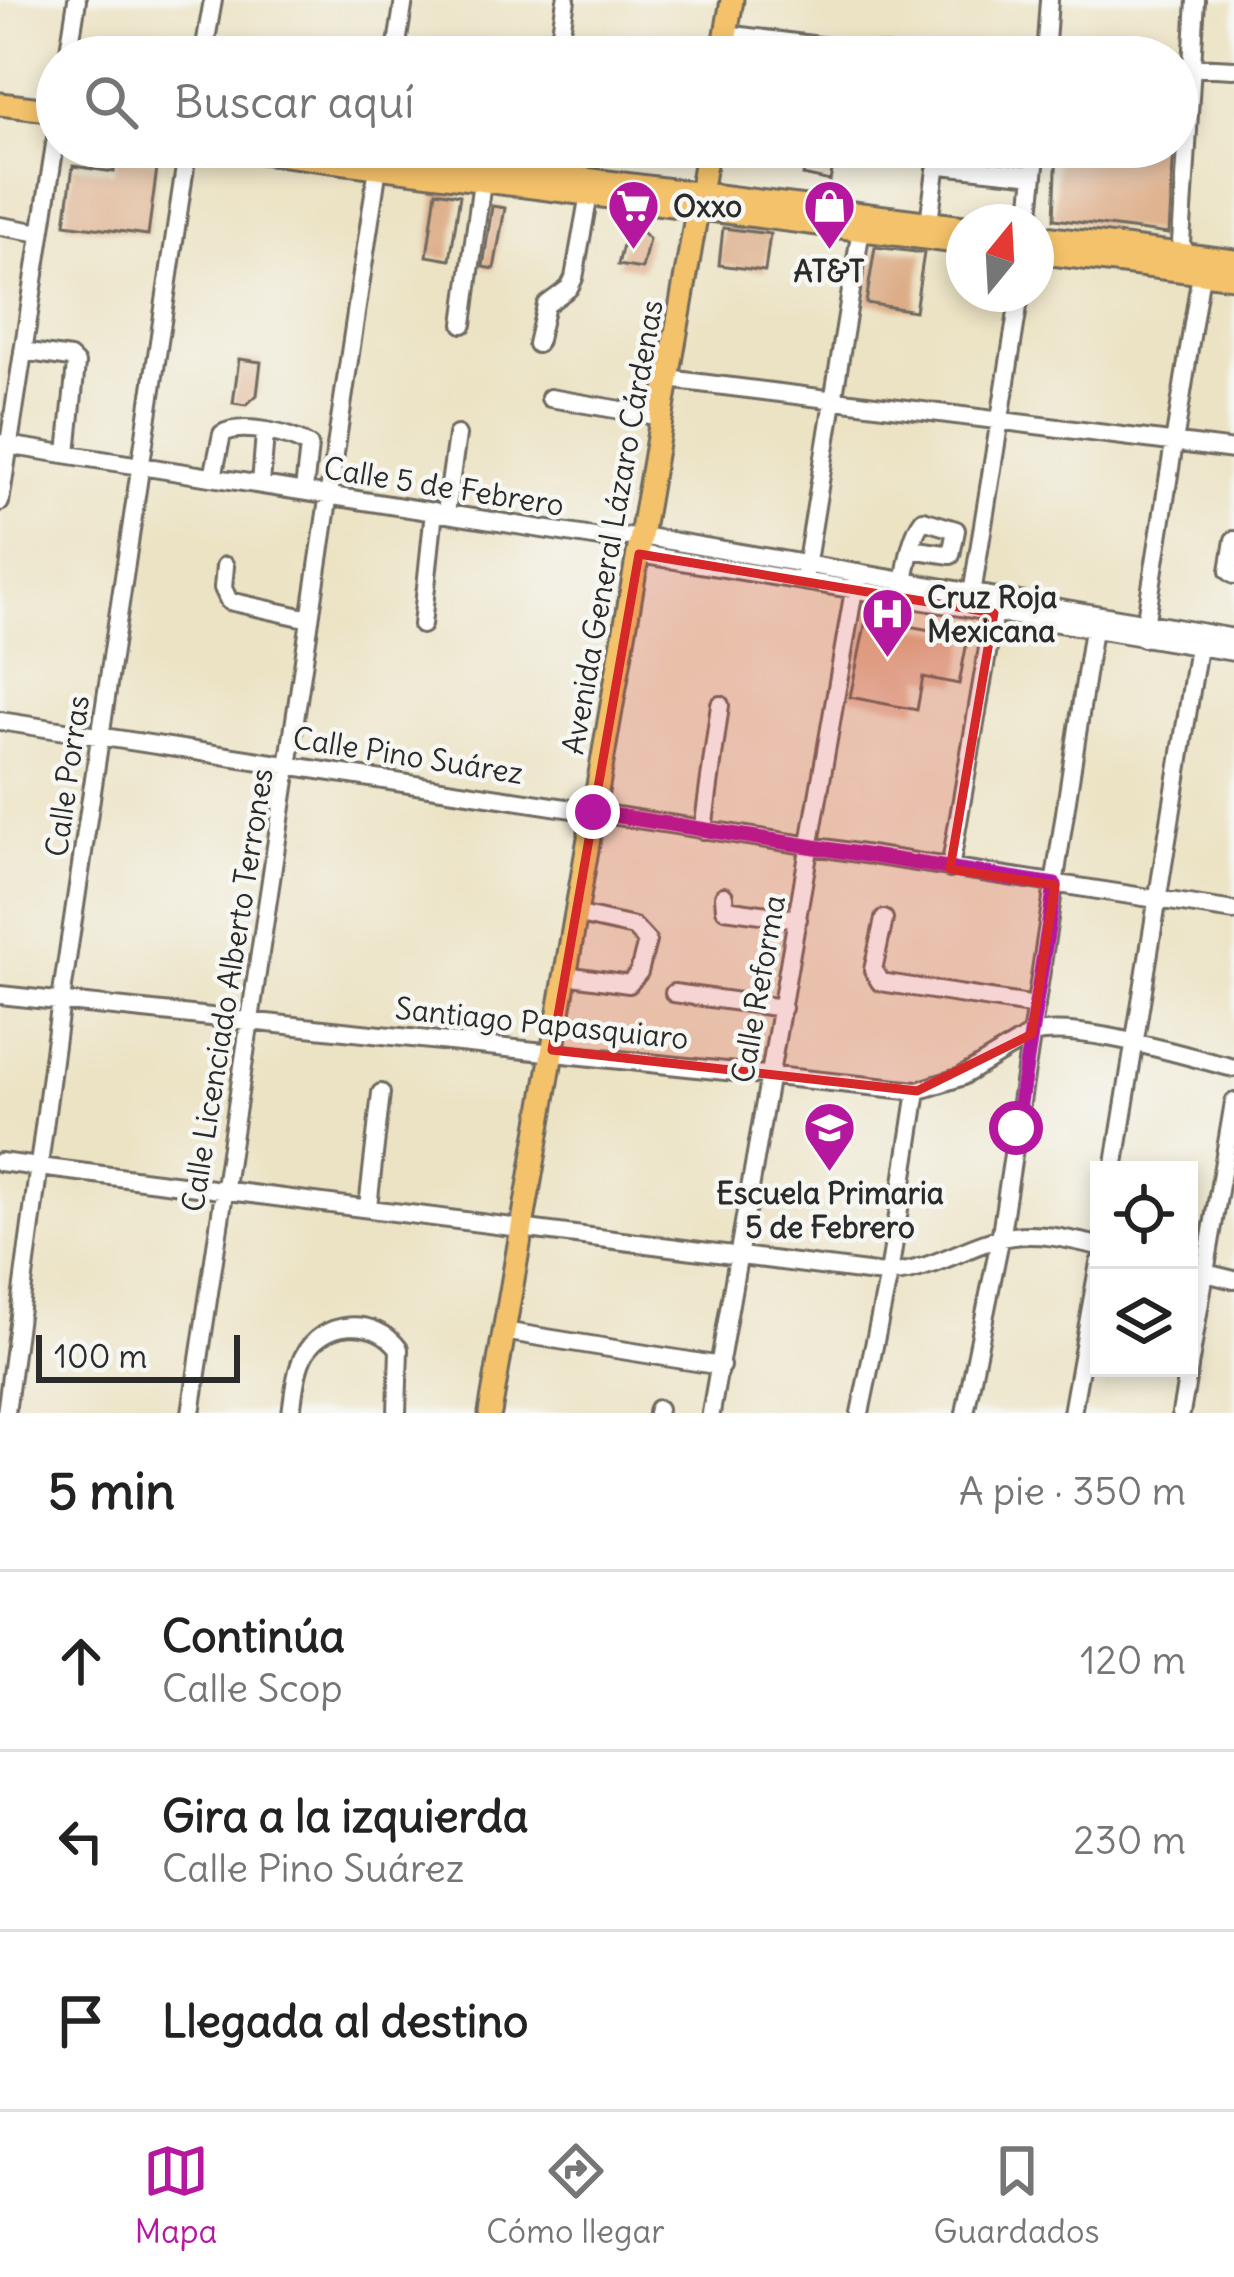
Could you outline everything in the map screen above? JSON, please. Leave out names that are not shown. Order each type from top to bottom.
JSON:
[{"type":"main road","points":[[726,34],[732,0]]},
{"type":"main road","points":[[0,104],[36,108]]},
{"type":"main road","points":[[0,118],[36,124]]},
{"type":"main road","points":[[429,168],[482,181],[589,194],[946,224]]},
{"type":"main road","points":[[467,168],[946,241]]},
{"type":"main road","name":"Avenida General Lázaro Cárdenas","points":[[490,1413],[704,168]]},
{"type":"main road","points":[[1054,239],[1191,263],[1234,277]]},
{"type":"main road","points":[[1054,253],[1191,263],[1234,261]]},
{"type":"street","points":[[71,36],[76,0]]},
{"type":"street","points":[[207,36],[213,0]]},
{"type":"street","points":[[398,36],[404,0]]},
{"type":"street","points":[[560,36],[566,0]]},
{"type":"street","points":[[1046,36],[1049,0]]},
{"type":"street","points":[[1189,36],[1196,0]]},
{"type":"street","points":[[726,34],[742,36]]},
{"type":"street","points":[[1198,67],[1234,70]]},
{"type":"street","points":[[0,502],[4,445],[51,168]]},
{"type":"street","name":"Calle Porras","points":[[6,1413],[61,1000],[185,168]]},
{"type":"street","name":"Calle Licenciado Alberto Terrones","points":[[190,1413],[378,168]]},
{"type":"street","points":[[928,222],[938,168]]},
{"type":"street","points":[[969,168],[1034,175]]},
{"type":"street","points":[[1031,204],[1034,168]]},
{"type":"street","points":[[1144,630],[1174,442],[1191,263],[1181,243],[1182,168]]},
{"type":"street","points":[[463,324],[482,181]]},
{"type":"street","points":[[538,344],[546,305],[569,288],[574,278],[589,194]]},
{"type":"street","points":[[0,226],[41,233]]},
{"type":"street","points":[[805,573],[860,229]]},
{"type":"street","points":[[972,594],[1017,312]]},
{"type":"street","points":[[23,351],[70,358],[76,364],[67,454]]},
{"type":"street","points":[[668,379],[1234,449]]},
{"type":"street","points":[[550,398],[662,417]]},
{"type":"street","points":[[213,476],[226,429],[265,433],[296,438],[309,446],[304,490]]},
{"type":"street","points":[[261,484],[265,433]]},
{"type":"street","points":[[422,625],[457,435]]},
{"type":"street","name":"Calle 5 de Febrero","points":[[4,445],[855,581],[994,613],[1093,629],[1234,638]]},
{"type":"street","points":[[1234,540],[1228,571],[1234,575]]},
{"type":"street","points":[[903,590],[911,549]]},
{"type":"street","points":[[225,566],[223,589],[229,602],[310,619]]},
{"type":"street","name":"Calle Reforma","points":[[711,1413],[855,581]]},
{"type":"street","name":"Calle 5 de Febrero","points":[[903,590],[972,594],[1234,652]]},
{"type":"street","points":[[950,869],[994,613]]},
{"type":"street","points":[[965,1413],[1000,1240],[1093,629]]},
{"type":"street","points":[[1116,1161],[1198,646]]},
{"type":"street","points":[[703,830],[720,705]]},
{"type":"street","name":"Calle Pino Suárez","points":[[0,721],[1234,911]]},
{"type":"street","points":[[724,896],[725,909],[798,919]]},
{"type":"street","points":[[565,975],[628,984],[639,973],[647,940],[634,927],[575,914]]},
{"type":"street","points":[[884,919],[873,970],[880,982],[1036,1006]]},
{"type":"street","points":[[674,993],[783,1008]]},
{"type":"street","name":"Santiago Papasquiaro","points":[[0,995],[916,1090],[961,1076],[1032,1034]]},
{"type":"street","points":[[1032,1034],[1070,1032],[1234,1068]]},
{"type":"street","points":[[860,1413],[889,1274],[916,1090]]},
{"type":"street","points":[[368,1207],[381,1093]]},
{"type":"street","points":[[1197,1269],[1234,1102]]},
{"type":"street","points":[[0,1162],[889,1274],[933,1267],[1000,1240],[1039,1235],[1090,1244]]},
{"type":"street","points":[[1072,1413],[1098,1269]]},
{"type":"street","points":[[1198,1271],[1234,1280]]},
{"type":"street","points":[[291,1413],[305,1352],[332,1329],[346,1325],[377,1330],[399,1349],[397,1413]]},
{"type":"street","points":[[503,1331],[721,1366]]},
{"type":"street","points":[[1181,1413],[1187,1377]]},
{"type":"highlighted area","points":[[639,554],[994,613],[950,869],[1055,885],[1032,1034],[917,1091],[552,1050]]},
{"type":"building","points":[[73,168],[114,172],[114,168],[157,168],[148,235],[65,224]]},
{"type":"building","points":[[804,168],[833,168],[830,181],[803,175]]},
{"type":"building","points":[[1056,168],[1173,168],[1169,234],[1054,219]]},
{"type":"building","points":[[436,191],[460,195],[450,260],[427,256]]},
{"type":"building","points":[[492,206],[505,208],[494,269],[483,267]]},
{"type":"building","name":"Oxxo","points":[[627,228],[649,239],[642,269],[618,265]]},
{"type":"building","points":[[723,228],[770,234],[765,271],[719,265]]},
{"type":"building","points":[[875,247],[924,253],[915,311],[866,303]]},
{"type":"building","points":[[239,359],[261,362],[257,395],[246,405],[233,403]]},
{"type":"building","name":"Cruz Roja Mexicana","points":[[868,611],[905,617],[903,625],[968,637],[959,684],[923,677],[917,710],[850,697]]},
{"type":"place","name":"Oxxo","points":[[634,252]]},
{"type":"place","name":"AT&T","points":[[829,252]]},
{"type":"place","name":"Cruz Roja Mexicana","points":[[888,660]]},
{"type":"place","name":"Escuela Primaria 5 de Febrero","points":[[830,1174]]},
{"type":"route","points":[[593,812],[1055,885],[1016,1128]]}]
